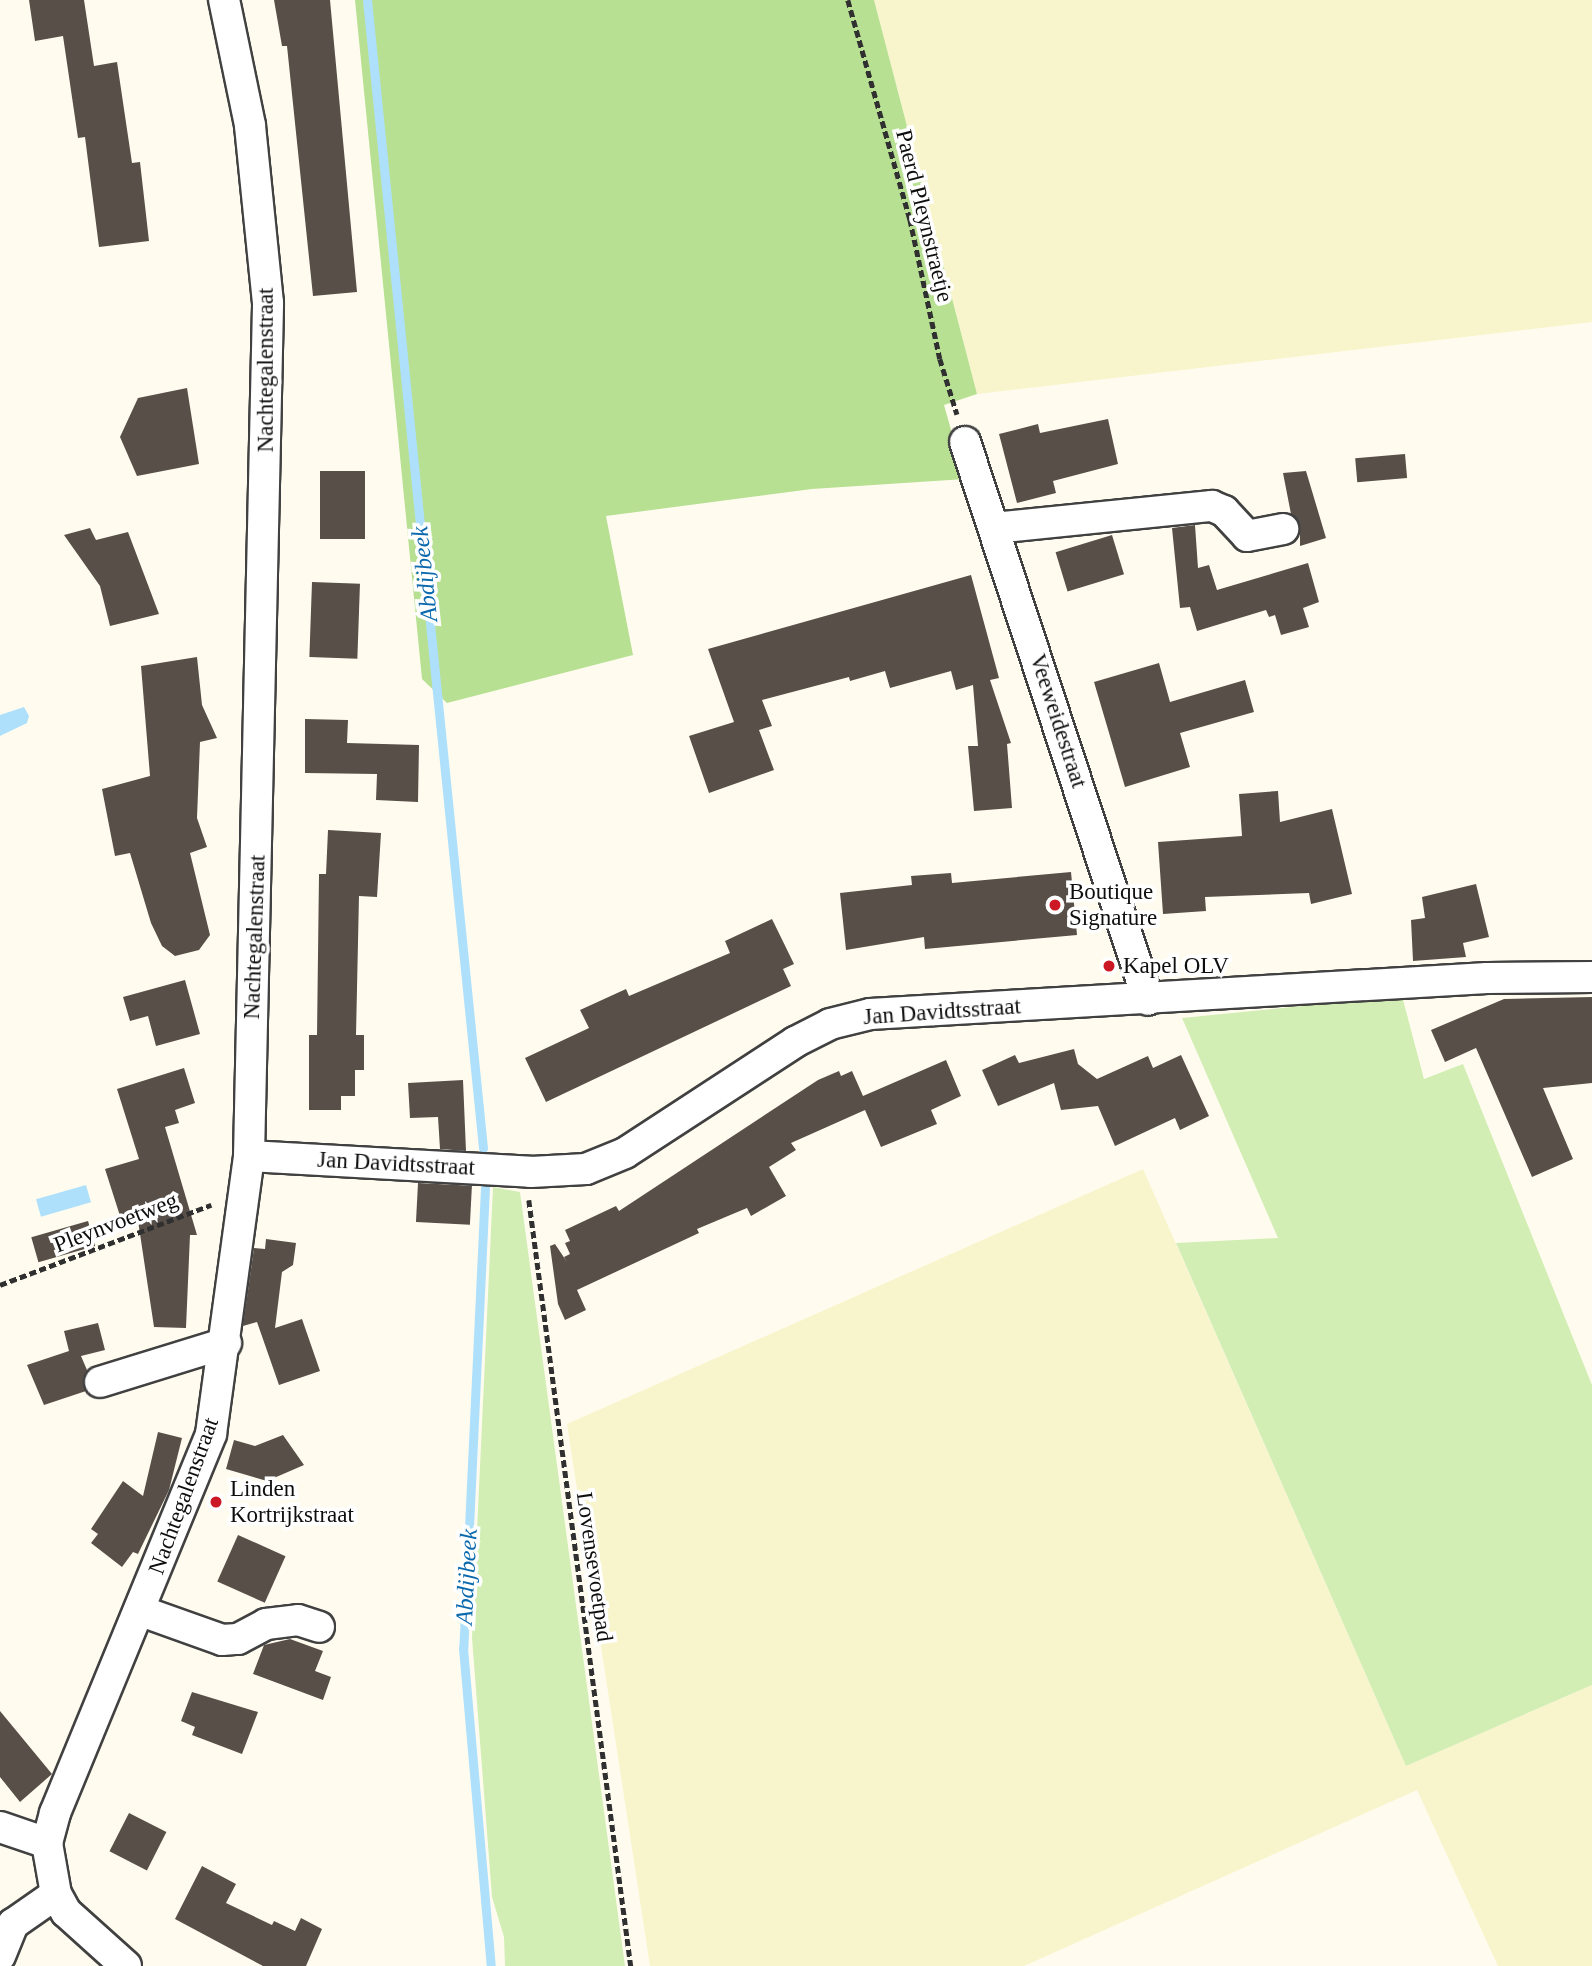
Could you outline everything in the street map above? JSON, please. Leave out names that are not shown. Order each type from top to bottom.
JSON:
[{"type":"street","name":"Nachtegalenstraat","points":[[47,1843],[55,1813],[141,1611],[211,1434],[226,1343],[249,1156],[268,303],[250,125],[224,0]]},
{"type":"street","name":"Veeweidestraat","points":[[965,442],[1148,1000]]},
{"type":"street","points":[[994,528],[1212,506],[1224,511],[1247,536],[1283,530]]},
{"type":"street","name":"Jan Davidtsstraat","points":[[249,1156],[531,1172],[586,1169],[625,1153],[795,1042],[830,1024],[870,1014],[1148,1000],[1487,978],[1592,977]]},
{"type":"street","points":[[100,1382],[226,1343]]},
{"type":"street","points":[[141,1611],[222,1640],[239,1639],[266,1624],[298,1620],[319,1628]]},
{"type":"street","points":[[0,1827],[47,1843],[55,1894],[66,1912],[126,1966]]},
{"type":"street","points":[[0,1956],[12,1924],[55,1894]]},
{"type":"path","name":"Paerd Pleynstraetje","points":[[848,0],[910,219],[940,359],[965,442]]},
{"type":"path","name":"Lovensevoetpad","points":[[531,1172],[528,1208],[631,1966]]},
{"type":"path","name":"Pleynvoetweg","points":[[0,1285],[245,1192]]},
{"type":"shaded area","points":[[874,0],[1592,0],[1592,322],[977,394]]},
{"type":"shaded area","points":[[1143,1169],[1406,1766],[1592,1685],[1592,1966],[1498,1966],[1417,1790],[1024,1966],[650,1966],[567,1424]]},
{"type":"green space","points":[[355,0],[874,0],[977,394],[944,405],[965,479],[812,489],[606,516],[633,655],[447,703],[422,679]]},
{"type":"green space","points":[[1402,996],[1424,1079],[1463,1064],[1592,1385],[1592,1685],[1406,1766],[1176,1243],[1278,1238],[1182,1018]]},
{"type":"green space","points":[[493,1187],[520,1192],[625,1966],[505,1966],[504,1937],[492,1897],[472,1638]]},
{"type":"water","points":[[24,707],[29,716],[27,723],[0,736],[0,715]]},
{"type":"water","points":[[86,1185],[91,1202],[41,1217],[36,1199]]},
{"type":"building","points":[[29,0],[84,0],[94,66],[117,62],[132,163],[140,162],[149,241],[99,247],[85,137],[78,138],[63,36],[35,41]]},
{"type":"building","points":[[274,0],[330,0],[357,292],[313,296],[287,46],[282,46]]},
{"type":"building","points":[[187,388],[199,464],[137,476],[120,437],[138,398]]},
{"type":"building","points":[[1108,419],[1118,464],[1053,481],[1056,493],[1017,503],[999,434],[1038,424],[1040,433]]},
{"type":"building","points":[[1405,454],[1407,478],[1357,482],[1355,458]]},
{"type":"building","points":[[320,471],[365,471],[365,539],[320,539]]},
{"type":"building","points":[[1306,471],[1326,538],[1300,546],[1300,525],[1291,514],[1283,473]]},
{"type":"building","points":[[1195,525],[1198,568],[1209,565],[1217,590],[1308,563],[1319,602],[1303,608],[1309,627],[1281,635],[1275,615],[1269,617],[1266,610],[1197,631],[1190,607],[1180,608],[1172,528]]},
{"type":"building","points":[[90,528],[96,540],[128,532],[159,614],[110,626],[100,586],[64,535]]},
{"type":"building","points":[[1112,535],[1124,574],[1068,591],[1056,552]]},
{"type":"building","points":[[971,575],[999,678],[990,680],[1011,743],[1007,744],[1012,808],[974,811],[968,746],[978,746],[973,685],[956,690],[951,671],[890,688],[885,671],[850,681],[849,677],[762,700],[772,726],[759,730],[774,770],[709,793],[689,736],[734,722],[708,649]]},
{"type":"building","points":[[312,582],[360,584],[357,659],[309,657]]},
{"type":"building","points":[[197,657],[202,705],[217,738],[200,742],[197,818],[207,847],[190,853],[210,935],[199,950],[175,956],[162,946],[151,923],[130,853],[115,856],[102,789],[150,776],[141,666]]},
{"type":"building","points":[[1159,663],[1170,702],[1245,680],[1254,712],[1180,733],[1190,767],[1125,787],[1094,682]]},
{"type":"building","points":[[305,719],[348,720],[347,743],[419,745],[418,802],[376,800],[377,774],[305,773]]},
{"type":"building","points":[[1278,791],[1280,822],[1332,809],[1352,894],[1311,904],[1309,893],[1205,897],[1206,911],[1163,914],[1158,842],[1242,836],[1239,794]]},
{"type":"building","points":[[328,830],[381,833],[377,897],[359,896],[356,1035],[364,1035],[364,1070],[355,1070],[355,1096],[341,1096],[341,1110],[309,1110],[309,1035],[317,1035],[319,874],[326,874]]},
{"type":"building","points":[[1071,872],[1077,935],[925,949],[924,937],[846,950],[840,893],[912,885],[911,876],[951,873],[952,883]]},
{"type":"building","points":[[1476,884],[1489,937],[1463,943],[1466,957],[1413,961],[1411,920],[1425,918],[1422,897]]},
{"type":"building","points":[[772,919],[794,964],[783,969],[791,986],[546,1102],[525,1058],[589,1028],[580,1010],[626,989],[629,996],[730,953],[725,941]]},
{"type":"building","points":[[185,980],[200,1034],[156,1046],[148,1016],[130,1021],[123,997]]},
{"type":"building","points":[[1592,997],[1592,1083],[1543,1088],[1573,1159],[1532,1177],[1476,1048],[1445,1062],[1431,1030],[1504,999]]},
{"type":"building","points":[[1074,1049],[1078,1064],[1097,1079],[1148,1056],[1153,1068],[1181,1055],[1209,1116],[1180,1130],[1175,1118],[1115,1146],[1098,1106],[1061,1110],[1054,1083],[998,1106],[982,1070],[1015,1055],[1019,1063]]},
{"type":"building","points":[[946,1060],[961,1096],[931,1110],[937,1124],[881,1147],[865,1110],[791,1143],[796,1150],[769,1167],[786,1196],[751,1216],[747,1208],[697,1229],[699,1233],[577,1290],[586,1310],[565,1320],[558,1304],[550,1246],[555,1244],[567,1262],[564,1257],[570,1254],[565,1243],[570,1241],[565,1230],[616,1206],[619,1211],[818,1080],[839,1071],[841,1076],[852,1071],[863,1096]]},
{"type":"building","points":[[184,1068],[195,1103],[175,1110],[179,1123],[165,1127],[197,1235],[190,1235],[186,1328],[154,1327],[137,1214],[121,1219],[105,1169],[139,1159],[117,1089]]},
{"type":"building","points":[[463,1080],[466,1151],[440,1149],[438,1117],[410,1118],[408,1083]]},
{"type":"building","points":[[418,1183],[472,1186],[470,1225],[416,1222]]},
{"type":"building","points":[[88,1221],[95,1246],[38,1262],[31,1237]]},
{"type":"building","points":[[266,1239],[296,1243],[293,1265],[282,1272],[275,1328],[302,1319],[320,1371],[279,1385],[257,1322],[243,1326],[254,1248],[265,1249]]},
{"type":"building","points":[[98,1323],[105,1350],[81,1356],[87,1370],[83,1379],[86,1391],[44,1405],[27,1365],[69,1351],[64,1331]]},
{"type":"building","points":[[158,1432],[182,1438],[169,1490],[138,1554],[133,1552],[122,1567],[91,1543],[98,1534],[91,1529],[123,1481],[143,1496]]},
{"type":"building","points":[[283,1435],[304,1465],[267,1481],[226,1469],[234,1440],[255,1446]]},
{"type":"building","points":[[238,1535],[286,1556],[265,1603],[217,1582]]},
{"type":"building","points":[[290,1639],[323,1651],[315,1671],[331,1677],[323,1700],[253,1674],[264,1645]]},
{"type":"building","points":[[192,1692],[258,1712],[242,1754],[192,1735],[195,1727],[181,1721]]},
{"type":"building","points":[[0,1711],[52,1774],[20,1802],[0,1777]]},
{"type":"building","points":[[129,1813],[166,1832],[147,1870],[109,1851]]},
{"type":"building","points":[[202,1866],[236,1884],[226,1903],[272,1925],[274,1921],[295,1931],[301,1918],[322,1929],[306,1966],[263,1966],[175,1919]]},
{"type":"waterway","name":"Abdijbeek","points":[[367,0],[483,1148]]},
{"type":"waterway","name":"Abdijbeek","points":[[485,1188],[463,1648],[491,1966]]},
{"type":"place","name":"Boutique Signature","points":[[1055,905]]},
{"type":"place","name":"Kapel OLV","points":[[1109,966]]},
{"type":"place","name":"Linden Kortrijkstraat","points":[[216,1502]]}]
